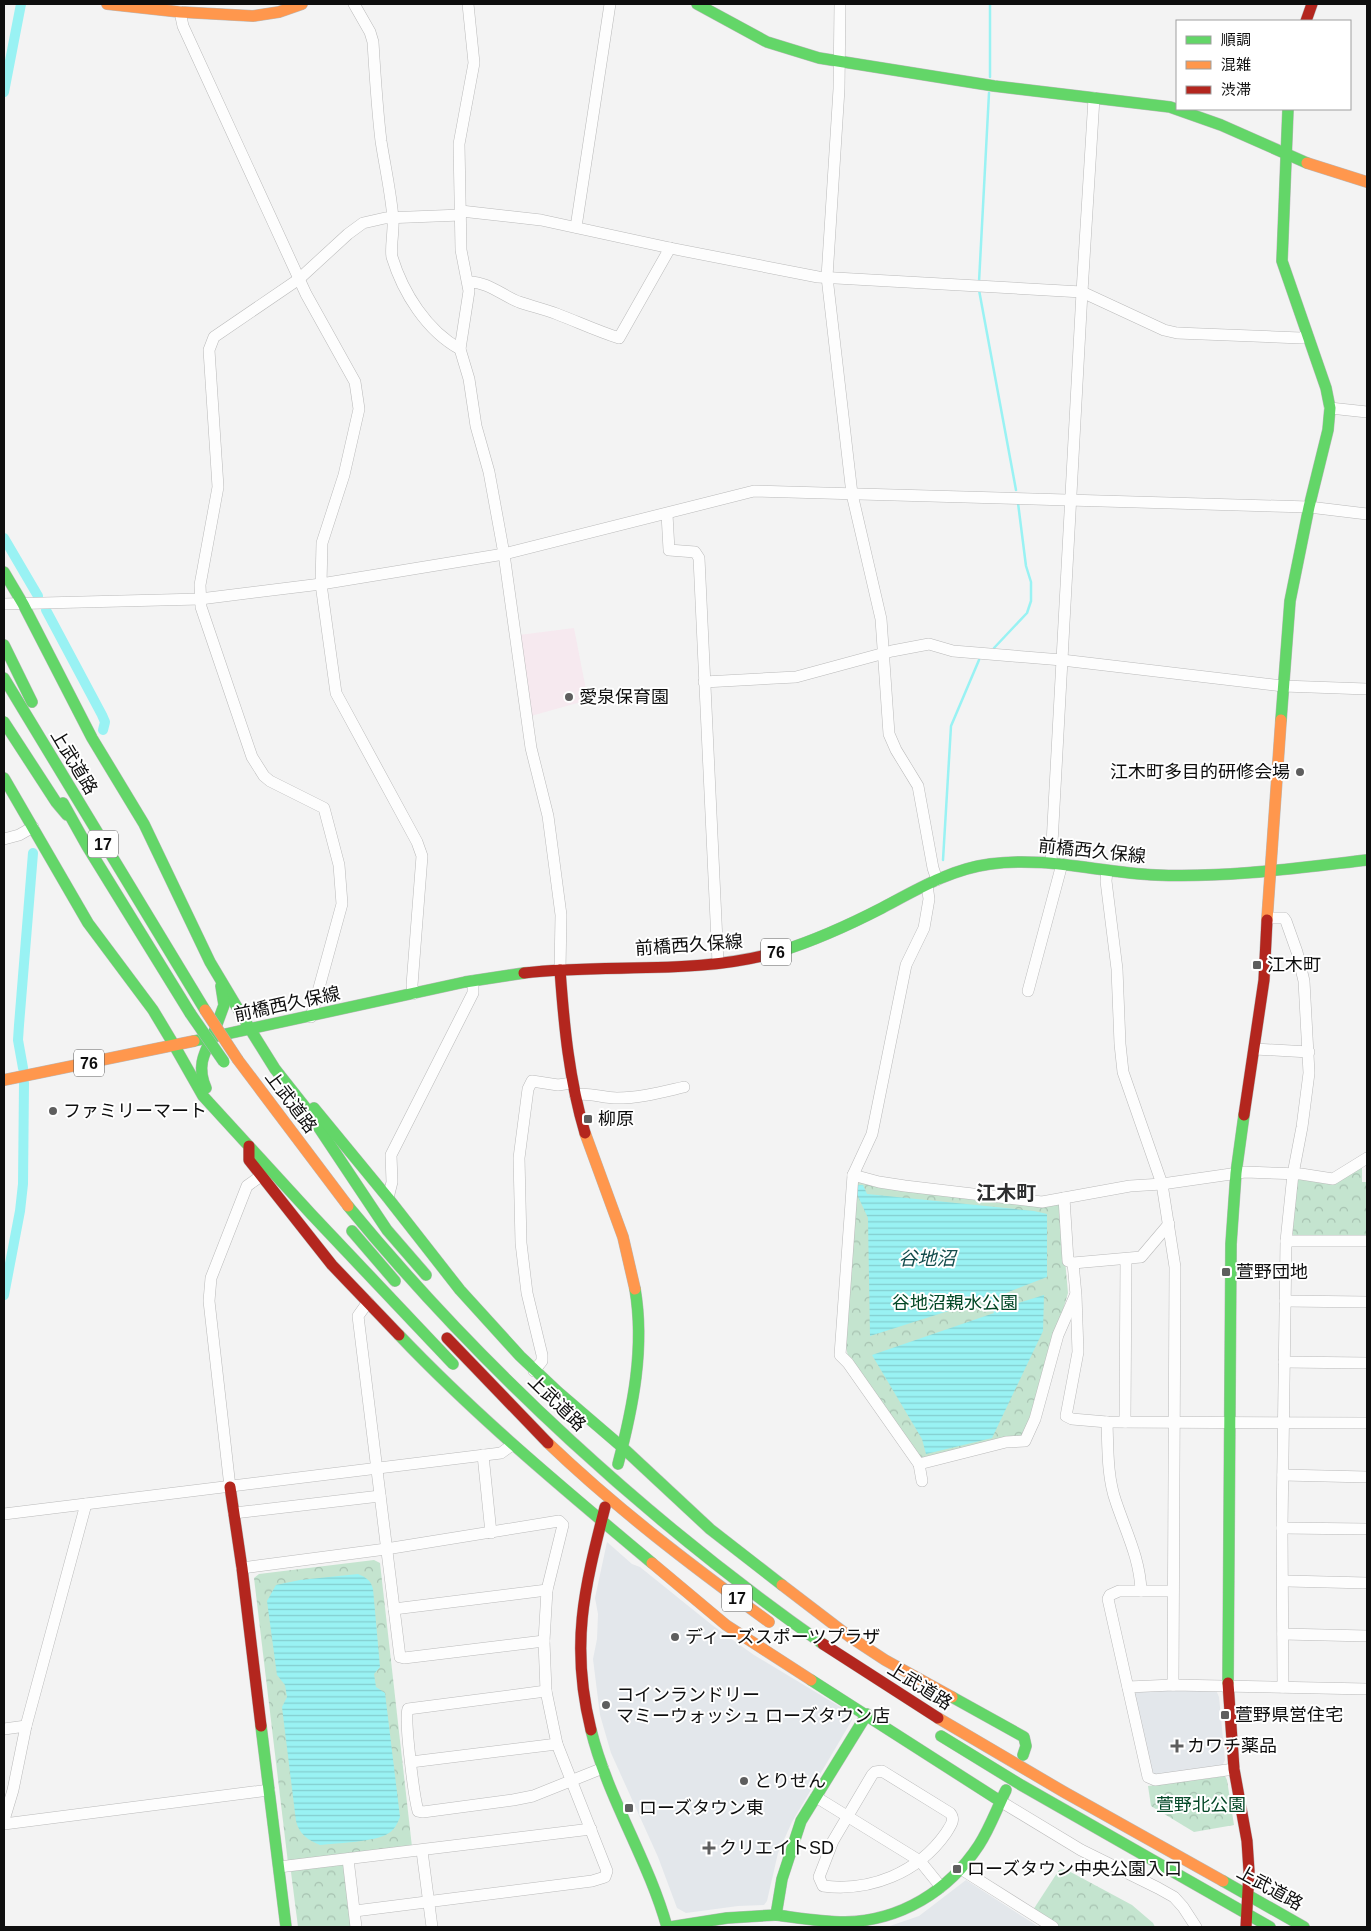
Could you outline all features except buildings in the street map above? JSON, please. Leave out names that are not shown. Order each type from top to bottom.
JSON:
[{"type":"main road","points":[[107,4],[253,16],[279,12],[302,4]]},
{"type":"main road","points":[[697,4],[767,42],[798,53],[840,62],[994,86],[1164,106],[1176,109]]},
{"type":"main road","points":[[1306,20],[1312,4]]},
{"type":"main road","points":[[1180,110],[1195,114],[1286,154],[1367,182]]},
{"type":"main road","points":[[1246,1927],[1249,1872],[1247,1841],[1234,1769],[1228,1686],[1231,1244],[1236,1173],[1264,980],[1269,871],[1290,601],[1309,507],[1328,430],[1330,408],[1326,388],[1282,261],[1288,110]]},
{"type":"main road","points":[[4,572],[23,604],[92,738],[144,824],[210,962],[225,998],[224,1007],[212,1037],[200,1060],[199,1073],[218,1112]]},
{"type":"main road","name":"17","points":[[4,645],[43,724],[72,793]]},
{"type":"main road","name":"上武道路","points":[[4,678],[205,1010],[238,1060],[326,1179],[389,1254],[474,1346],[576,1445],[658,1518],[732,1578],[827,1647],[929,1714],[1028,1772],[1304,1927]]},
{"type":"main road","name":"上武道路","points":[[7,710],[190,1013],[227,1066]]},
{"type":"main road","points":[[4,778],[88,923],[153,1010],[203,1096],[312,1215],[462,1373]]},
{"type":"main road","name":"前橋西久保線","points":[[4,1080],[507,975],[560,970],[718,964],[761,956],[832,932],[932,882],[960,871],[988,864],[1012,862],[1056,863],[1107,871],[1195,876],[1269,871],[1367,860]]},
{"type":"main road","points":[[210,962],[275,1069],[305,1107],[387,1230],[432,1283]]},
{"type":"main road","points":[[560,970],[572,1083],[590,1153],[623,1235],[631,1265],[635,1292],[639,1343],[637,1372],[630,1414],[618,1464]]},
{"type":"main road","points":[[305,1107],[317,1109],[460,1290],[534,1371],[622,1447],[710,1529],[850,1637],[885,1660],[1024,1737],[1026,1749],[1023,1755]]},
{"type":"main road","points":[[249,1146],[249,1160],[332,1265],[440,1378],[512,1446],[732,1630],[867,1714],[1000,1801]]},
{"type":"main road","points":[[343,1220],[400,1287]]},
{"type":"main road","points":[[458,1313],[576,1445]]},
{"type":"main road","name":"上武道路","points":[[441,1331],[578,1471],[670,1547],[780,1629]]},
{"type":"main road","points":[[483,1392],[526,1430],[578,1471]]},
{"type":"main road","points":[[230,1487],[242,1568],[286,1927]]},
{"type":"main road","points":[[606,1507],[590,1568],[580,1629],[586,1705],[603,1768],[646,1862],[669,1927],[727,1918],[776,1915],[845,1922],[876,1918],[909,1908],[927,1898],[961,1869],[979,1846],[1006,1790]]},
{"type":"main road","points":[[776,1915],[782,1879],[792,1845],[802,1821],[867,1714]]},
{"type":"main road","name":"上武道路","points":[[931,1730],[1021,1785],[1270,1927]]},
{"type":"street","points":[[354,4],[370,32],[373,42],[381,139],[393,219],[394,236],[391,255],[402,282],[424,318],[436,333],[460,349]]},
{"type":"street","points":[[468,4],[474,63],[459,144],[462,262],[468,282],[468,310],[460,349],[469,379],[476,426],[489,472],[504,554],[531,748],[548,816],[556,865],[562,928],[560,970]]},
{"type":"street","points":[[576,228],[610,4]]},
{"type":"street","points":[[840,4],[840,62],[828,277],[852,494],[881,619],[889,734],[896,750],[918,786],[932,882],[924,928],[906,965],[872,1134],[853,1175],[840,1355],[848,1363],[918,1464],[922,1481]]},
{"type":"street","points":[[175,9],[299,280],[355,382],[359,409],[344,474],[322,543],[321,584],[336,693],[417,842],[422,856],[412,985],[413,994]]},
{"type":"street","points":[[1028,991],[1056,863],[1062,660],[1094,98]]},
{"type":"street","points":[[311,1017],[342,904],[341,878],[324,808],[264,776],[252,756],[203,614],[200,585],[218,487],[209,350],[214,337],[299,280],[348,234],[363,223],[385,218],[393,219],[461,213],[541,220],[818,277],[1082,292],[1171,332],[1301,338],[1307,335]]},
{"type":"street","points":[[468,282],[475,282],[486,286],[519,302],[558,314],[596,331],[619,338],[670,248]]},
{"type":"street","points":[[1330,408],[1367,412]]},
{"type":"street","points":[[4,604],[200,599],[321,584],[504,554],[754,491],[1309,507],[1367,514]]},
{"type":"street","points":[[667,514],[668,550],[696,552],[699,558],[718,964]]},
{"type":"street","points":[[704,682],[788,678],[929,644],[953,651],[1062,660],[1283,686],[1367,689]]},
{"type":"street","points":[[4,839],[19,835],[33,827]]},
{"type":"street","points":[[1107,871],[1106,881],[1117,969],[1123,1072],[1162,1184],[1175,1267],[1173,1685]]},
{"type":"street","points":[[1268,918],[1284,918],[1297,952],[1304,981],[1309,1052],[1308,1094],[1293,1174],[1286,1241],[1282,1528],[1283,1687]]},
{"type":"street","points":[[388,1198],[392,1182],[391,1155],[473,993],[473,981]]},
{"type":"street","points":[[1255,1049],[1309,1052]]},
{"type":"street","points":[[534,1371],[542,1361],[542,1355],[527,1293],[521,1243],[519,1158],[528,1089],[532,1081],[558,1085],[572,1083]]},
{"type":"street","points":[[575,1095],[588,1093],[611,1098],[624,1098],[684,1087]]},
{"type":"street","points":[[853,1175],[905,1186],[1042,1202],[1093,1191],[1228,1176],[1236,1173],[1293,1174],[1333,1179],[1367,1158]]},
{"type":"street","points":[[230,1487],[209,1301],[212,1278],[247,1186],[261,1176]]},
{"type":"street","points":[[1064,1198],[1068,1261],[1073,1263],[1141,1257],[1169,1224]]},
{"type":"street","points":[[1286,1241],[1367,1241]]},
{"type":"street","points":[[1125,1422],[1126,1259]]},
{"type":"street","points":[[1073,1263],[1078,1352],[1066,1416],[1072,1419],[1107,1422],[1367,1423]]},
{"type":"street","points":[[918,1464],[1006,1442],[1025,1441],[1035,1419],[1058,1335],[1076,1294]]},
{"type":"street","points":[[1285,1301],[1367,1302]]},
{"type":"street","points":[[368,1302],[358,1316],[400,1657],[544,1641]]},
{"type":"street","points":[[1284,1362],[1367,1364]]},
{"type":"street","points":[[1107,1422],[1110,1469],[1115,1501],[1133,1544],[1141,1590]]},
{"type":"street","points":[[4,1514],[483,1456],[501,1453],[512,1446]]},
{"type":"street","points":[[483,1456],[491,1533]]},
{"type":"street","points":[[1283,1475],[1367,1477]]},
{"type":"street","points":[[234,1513],[380,1496]]},
{"type":"street","points":[[4,1820],[14,1790],[26,1726],[86,1504]]},
{"type":"street","points":[[242,1568],[386,1549],[491,1533],[559,1520],[562,1523],[547,1590],[544,1641],[546,1691],[557,1744],[607,1871],[605,1877],[592,1881],[355,1911]]},
{"type":"street","points":[[1282,1528],[1367,1529]]},
{"type":"street","points":[[1287,1581],[1367,1583]]},
{"type":"street","points":[[394,1609],[547,1590]]},
{"type":"street","points":[[1173,1591],[1141,1590],[1114,1592],[1108,1599],[1148,1777],[1155,1780],[1234,1769]]},
{"type":"street","points":[[1283,1634],[1367,1636]]},
{"type":"street","points":[[1128,1687],[1173,1685],[1367,1689]]},
{"type":"street","points":[[546,1691],[408,1709],[406,1715],[418,1811],[423,1812],[533,1796],[603,1768]]},
{"type":"street","points":[[4,1728],[26,1726]]},
{"type":"street","points":[[412,1762],[557,1744]]},
{"type":"street","points":[[879,1771],[882,1771],[950,1813],[953,1818],[952,1824],[935,1847],[920,1861],[879,1882],[850,1887],[823,1886],[819,1880],[833,1841],[872,1776],[879,1771]]},
{"type":"street","points":[[4,1824],[269,1790]]},
{"type":"street","points":[[816,1797],[920,1861],[941,1887]]},
{"type":"street","points":[[1000,1801],[1081,1850],[1174,1897],[1196,1927]]},
{"type":"street","points":[[279,1867],[590,1829]]},
{"type":"street","points":[[422,1851],[432,1927]]},
{"type":"street","points":[[348,1859],[356,1927]]},
{"type":"street","points":[[961,1869],[1053,1927]]},
{"type":"shaded area","points":[[574,628],[588,700],[531,716],[519,635]]},
{"type":"shaded area","points":[[607,1542],[632,1564],[640,1567],[712,1625],[754,1655],[852,1714],[852,1720],[792,1822],[778,1853],[767,1901],[764,1905],[738,1906],[686,1913],[677,1908],[658,1857],[611,1753],[600,1715],[593,1659],[597,1639],[598,1614],[595,1598]]},
{"type":"shaded area","points":[[1138,1689],[1216,1690],[1219,1697],[1225,1760],[1222,1766],[1157,1776],[1150,1772],[1134,1695]]},
{"type":"shaded area","points":[[966,1880],[1039,1927],[887,1927],[919,1916]]},
{"type":"green space","points":[[1362,1165],[1362,1182],[1367,1182],[1367,1237],[1296,1237],[1290,1232],[1295,1181],[1299,1177],[1332,1183]]},
{"type":"green space","name":"谷地沼","points":[[856,1182],[1060,1204],[1068,1293],[1031,1418],[1021,1437],[921,1458],[848,1356],[845,1343]]},
{"type":"green space","points":[[374,1560],[380,1563],[412,1847],[288,1863],[254,1578],[259,1574]]},
{"type":"green space","name":"萱野北公園","points":[[1225,1776],[1234,1825],[1194,1832],[1151,1806],[1148,1786]]},
{"type":"green space","points":[[342,1864],[346,1868],[353,1927],[298,1927],[291,1872],[294,1869]]},
{"type":"green space","points":[[1065,1869],[1132,1905],[1153,1923],[1155,1927],[1060,1927],[1033,1910],[1059,1870]]},
{"type":"water","name":"谷地沼","points":[[856,1185],[863,1185],[867,1194],[1034,1211],[1047,1214],[1047,1277],[1006,1293],[1009,1306],[1044,1295],[1043,1331],[992,1438],[926,1454],[922,1439],[872,1355],[994,1313],[989,1298],[870,1336],[868,1218],[856,1192]]},
{"type":"water","points":[[358,1574],[369,1581],[373,1589],[380,1667],[374,1674],[376,1687],[385,1693],[400,1817],[393,1830],[383,1836],[366,1840],[320,1845],[299,1830],[296,1821],[282,1707],[287,1697],[285,1685],[277,1675],[267,1601],[276,1585],[300,1580]]},
{"type":"waterway","points":[[4,92],[21,4]]},
{"type":"waterway","points":[[990,4],[990,77]]},
{"type":"waterway","points":[[979,282],[989,93]]},
{"type":"waterway","points":[[979,290],[1016,490]]},
{"type":"waterway","points":[[994,648],[1027,613],[1031,601],[1031,582],[1026,566],[1018,503]]},
{"type":"waterway","points":[[4,538],[38,596]]},
{"type":"waterway","points":[[46,610],[102,715],[105,722],[103,730]]},
{"type":"waterway","points":[[943,860],[951,726],[979,660]]},
{"type":"waterway","points":[[23,1068],[18,1040],[33,853]]},
{"type":"waterway","points":[[4,1295],[20,1211],[23,1184],[24,1083]]},
{"type":"traffic: fast","points":[[697,4],[767,42],[819,58],[994,86],[1176,109]]},
{"type":"traffic: fast","points":[[1178,110],[1221,125],[1307,163]]},
{"type":"traffic: fast","points":[[1281,720],[1290,601],[1309,507],[1328,430],[1330,408],[1326,388],[1282,261],[1288,110]]},
{"type":"traffic: fast","points":[[4,572],[23,604],[92,738],[144,824],[210,962],[250,1029]]},
{"type":"traffic: fast","points":[[4,645],[32,702]]},
{"type":"traffic: fast","points":[[4,678],[205,1010]]},
{"type":"traffic: fast","points":[[4,722],[56,802],[67,815]]},
{"type":"traffic: fast","points":[[4,778],[88,923],[153,1010],[174,1045]]},
{"type":"traffic: fast","points":[[63,803],[87,846],[190,1013]]},
{"type":"traffic: fast","points":[[781,951],[845,926],[948,875],[961,870],[990,864],[1011,862],[1052,863],[1135,874],[1182,876],[1262,872],[1367,860]]},
{"type":"traffic: fast","points":[[194,1041],[465,982],[524,973]]},
{"type":"traffic: fast","points":[[213,1035],[224,1005],[221,986]]},
{"type":"traffic: fast","points":[[190,1013],[224,1062]]},
{"type":"traffic: fast","points":[[250,1029],[275,1069],[305,1107],[387,1230],[426,1275]]},
{"type":"traffic: fast","points":[[206,1088],[203,1081],[202,1062],[212,1037]]},
{"type":"traffic: fast","points":[[174,1045],[203,1096],[453,1364]]},
{"type":"traffic: fast","points":[[314,1108],[460,1290],[520,1356],[710,1529],[782,1585]]},
{"type":"traffic: fast","points":[[1228,1683],[1231,1244],[1236,1173],[1244,1115]]},
{"type":"traffic: fast","points":[[348,1206],[400,1267],[455,1326],[571,1441],[694,1547],[823,1644]]},
{"type":"traffic: fast","points":[[352,1231],[395,1281]]},
{"type":"traffic: fast","points":[[618,1464],[633,1399],[636,1377],[639,1333],[635,1289]]},
{"type":"traffic: fast","points":[[399,1335],[491,1424],[652,1563]]},
{"type":"traffic: fast","points":[[811,1680],[1000,1801]]},
{"type":"traffic: fast","points":[[952,1697],[1024,1737],[1026,1746],[1023,1755]]},
{"type":"traffic: fast","points":[[670,1927],[727,1918],[776,1915],[782,1879],[801,1821],[867,1714]]},
{"type":"traffic: fast","points":[[261,1726],[286,1927]]},
{"type":"traffic: fast","points":[[591,1730],[607,1780],[649,1877],[667,1927]]},
{"type":"traffic: fast","points":[[941,1736],[1021,1785],[1270,1927]]},
{"type":"traffic: fast","points":[[776,1915],[845,1922],[865,1920],[885,1916],[921,1900],[938,1889],[967,1861],[983,1838],[1006,1790]]},
{"type":"traffic: fast","points":[[1223,1881],[1304,1927]]},
{"type":"traffic: slow","points":[[107,4],[180,12],[253,16],[279,12],[302,4]]},
{"type":"traffic: slow","points":[[1307,163],[1367,182]]},
{"type":"traffic: slow","points":[[1267,920],[1281,720]]},
{"type":"traffic: slow","points":[[205,1010],[238,1060]]},
{"type":"traffic: slow","points":[[4,1080],[194,1041]]},
{"type":"traffic: slow","points":[[238,1060],[348,1206]]},
{"type":"traffic: slow","points":[[585,1133],[623,1237],[635,1289]]},
{"type":"traffic: slow","points":[[548,1443],[601,1491],[656,1536],[769,1622]]},
{"type":"traffic: slow","points":[[652,1563],[726,1625],[811,1680]]},
{"type":"traffic: slow","points":[[782,1585],[850,1637],[885,1660],[952,1697]]},
{"type":"traffic: slow","points":[[938,1718],[1064,1792],[1223,1881]]},
{"type":"traffic: jam","points":[[1306,20],[1312,4]]},
{"type":"traffic: jam","points":[[1244,1115],[1264,980],[1267,920]]},
{"type":"traffic: jam","points":[[524,973],[556,970],[653,968],[717,964],[781,951]]},
{"type":"traffic: jam","points":[[560,970],[565,1032],[571,1073],[585,1133]]},
{"type":"traffic: jam","points":[[249,1146],[249,1160],[332,1265],[399,1335]]},
{"type":"traffic: jam","points":[[447,1338],[548,1443]]},
{"type":"traffic: jam","points":[[230,1487],[261,1726]]},
{"type":"traffic: jam","points":[[591,1730],[581,1671],[582,1618],[591,1565],[605,1507]]},
{"type":"traffic: jam","points":[[823,1644],[938,1718]]},
{"type":"traffic: jam","points":[[1228,1683],[1234,1769],[1247,1841],[1249,1871],[1246,1927]]},
{"type":"place","name":"愛泉保育園","points":[[569,697]]},
{"type":"place","name":"江木町多目的研修会場","points":[[1300,772]]},
{"type":"place","name":"江木町","points":[[1257,965]]},
{"type":"place","name":"ファミリーマート","points":[[53,1111]]},
{"type":"place","name":"柳原","points":[[588,1119]]},
{"type":"place","name":"萱野団地","points":[[1226,1272]]},
{"type":"place","name":"ディーズスポーツプラザ","points":[[675,1637]]},
{"type":"place","name":"コインランドリー マミーウォッシュ ローズタウン店","points":[[606,1705]]},
{"type":"place","name":"萱野県営住宅","points":[[1225,1715]]},
{"type":"place","name":"カワチ薬品","points":[[1177,1746]]},
{"type":"place","name":"とりせん","points":[[744,1781]]},
{"type":"place","name":"ローズタウン東","points":[[629,1808]]},
{"type":"place","name":"クリエイトSD","points":[[709,1848]]},
{"type":"place","name":"ローズタウン中央公園入口","points":[[957,1869]]},
{"type":"district","name":"江木町","points":[[1006,1193]]},
{"type":"park label","name":"谷地沼親水公園","points":[[955,1303]]}]
